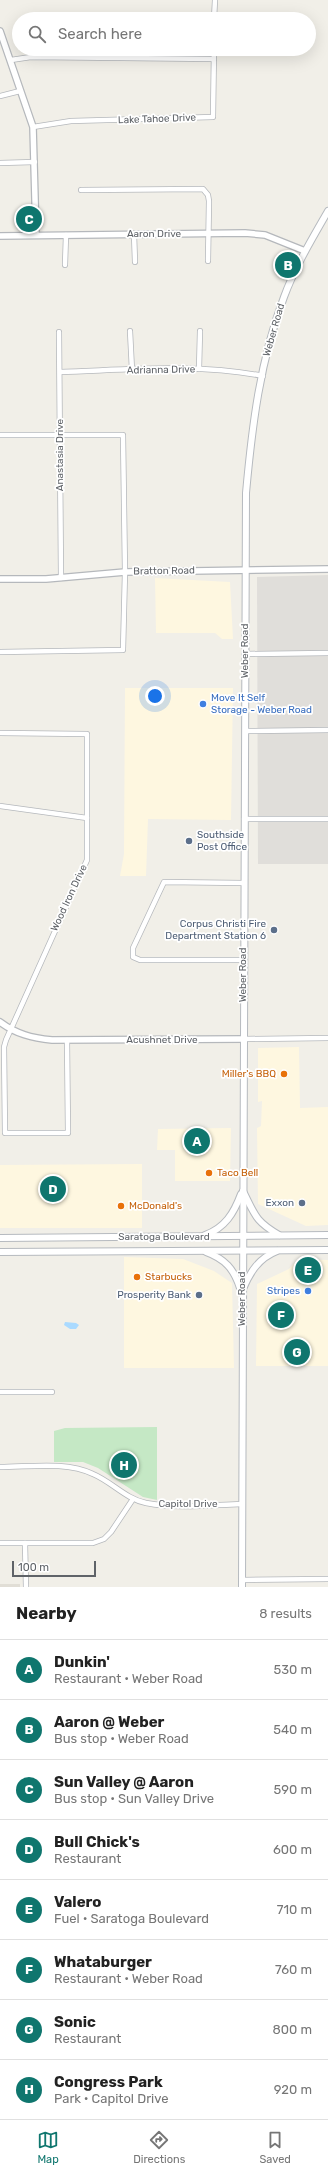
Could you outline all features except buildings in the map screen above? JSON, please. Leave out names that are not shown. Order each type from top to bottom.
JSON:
[{"type":"main road","name":"Weber Road","points":[[242,1587],[242,1189],[244,1039],[243,883],[246,732],[244,654],[246,493],[254,415],[270,339],[284,297],[305,250],[328,211]]},
{"type":"main road","points":[[242,1189],[256,1218],[262,1225],[280,1236]]},
{"type":"main road","points":[[200,1236],[212,1232],[228,1220],[242,1189]]},
{"type":"main road","name":"Saratoga Boulevard","points":[[0,1238],[328,1235]]},
{"type":"main road","points":[[200,1250],[222,1259],[229,1265],[237,1278],[242,1293]]},
{"type":"main road","points":[[242,1293],[254,1268],[262,1260],[280,1250]]},
{"type":"main road","name":"Saratoga Boulevard","points":[[0,1252],[328,1250]]},
{"type":"street","points":[[214,12],[215,0]]},
{"type":"street","points":[[0,31],[33,127],[36,235]]},
{"type":"street","points":[[10,60],[31,57],[214,59]]},
{"type":"street","name":"Lake Tahoe Drive","points":[[33,127],[71,121],[213,117],[214,59]]},
{"type":"street","points":[[0,96],[20,91]]},
{"type":"street","points":[[0,163],[35,162]]},
{"type":"street","points":[[81,190],[203,189],[209,201],[208,261]]},
{"type":"street","name":"Aaron Drive","points":[[0,236],[134,234],[208,235],[245,233],[265,236],[305,250]]},
{"type":"street","points":[[134,234],[135,262]]},
{"type":"street","points":[[65,265],[66,235]]},
{"type":"street","points":[[130,331],[132,370]]},
{"type":"street","points":[[199,369],[200,331]]},
{"type":"street","name":"Anastasia Drive","points":[[59,332],[61,578]]},
{"type":"street","name":"Adrianna Drive","points":[[60,372],[199,369],[240,372],[263,376]]},
{"type":"street","points":[[0,435],[123,435],[125,572],[123,650],[0,652]]},
{"type":"street","name":"Bratton Road","points":[[0,580],[61,578],[125,572],[328,569]]},
{"type":"street","points":[[244,654],[328,653]]},
{"type":"street","points":[[246,732],[328,730]]},
{"type":"street","name":"Wood Iron Drive","points":[[0,733],[87,734],[87,860],[10,1030],[4,1047],[5,1133],[68,1132],[67,1040]]},
{"type":"street","points":[[0,806],[87,818]]},
{"type":"street","points":[[244,819],[328,819]]},
{"type":"street","points":[[243,883],[164,882],[133,948],[134,957],[140,960],[244,960]]},
{"type":"street","name":"Acushnet Drive","points":[[0,1022],[10,1030],[31,1038],[67,1040],[328,1038]]},
{"type":"street","points":[[0,1392],[52,1392]]},
{"type":"street","name":"Capitol Drive","points":[[0,1467],[65,1467],[81,1469],[95,1474],[133,1499],[164,1505],[241,1504]]},
{"type":"street","points":[[0,1543],[93,1543],[104,1539],[133,1499]]},
{"type":"street","points":[[26,1543],[26,1587]]},
{"type":"street","points":[[242,1580],[328,1579]]},
{"type":"shaded area","points":[[328,575],[328,864],[258,864],[257,577]]},
{"type":"shaded area","points":[[155,578],[230,582],[233,639],[222,639],[215,633],[156,633]]},
{"type":"shaded area","points":[[125,688],[233,688],[231,820],[148,819],[146,876],[120,876],[124,854]]},
{"type":"shaded area","points":[[299,1047],[300,1108],[328,1107],[328,1225],[306,1226],[258,1204],[257,1128],[261,1126],[262,1101],[258,1102],[258,1048]]},
{"type":"shaded area","points":[[231,1128],[230,1181],[175,1181],[175,1150],[157,1150],[158,1129]]},
{"type":"shaded area","points":[[142,1164],[142,1228],[0,1228],[0,1165]]},
{"type":"shaded area","points":[[124,1257],[183,1259],[214,1271],[232,1283],[234,1368],[124,1368]]},
{"type":"shaded area","points":[[298,1259],[328,1260],[328,1366],[256,1366],[257,1284],[289,1269]]},
{"type":"shaded area","points":[[0,1584],[20,1584],[20,1587],[0,1587]]},
{"type":"green space","points":[[157,1427],[157,1500],[143,1497],[98,1468],[83,1462],[54,1462],[54,1431],[65,1428]]},
{"type":"water","points":[[65,1322],[76,1323],[79,1325],[76,1329],[70,1329],[64,1325]]},
{"type":"place","name":"Sun Valley @ Aaron","points":[[29,219]]},
{"type":"place","name":"Aaron @ Weber","points":[[288,265]]},
{"type":"place","name":"Move It Self Storage - Weber Road","points":[[203,704]]},
{"type":"place","name":"Southside Post Office","points":[[189,841]]},
{"type":"place","name":"Corpus Christi Fire Department Station 6","points":[[274,930]]},
{"type":"place","name":"Miller's BBQ","points":[[284,1074]]},
{"type":"place","name":"Dunkin'","points":[[197,1141]]},
{"type":"place","name":"Taco Bell","points":[[209,1173]]},
{"type":"place","name":"Bull Chick's","points":[[53,1189]]},
{"type":"place","name":"Exxon","points":[[302,1203]]},
{"type":"place","name":"McDonald's","points":[[121,1206]]},
{"type":"place","name":"Valero","points":[[308,1270]]},
{"type":"place","name":"Starbucks","points":[[137,1277]]},
{"type":"place","name":"Stripes","points":[[308,1291]]},
{"type":"place","name":"Prosperity Bank","points":[[199,1295]]},
{"type":"place","name":"Whataburger","points":[[281,1315]]},
{"type":"place","name":"Sonic","points":[[297,1352]]},
{"type":"place","name":"Congress Park","points":[[124,1465]]}]
